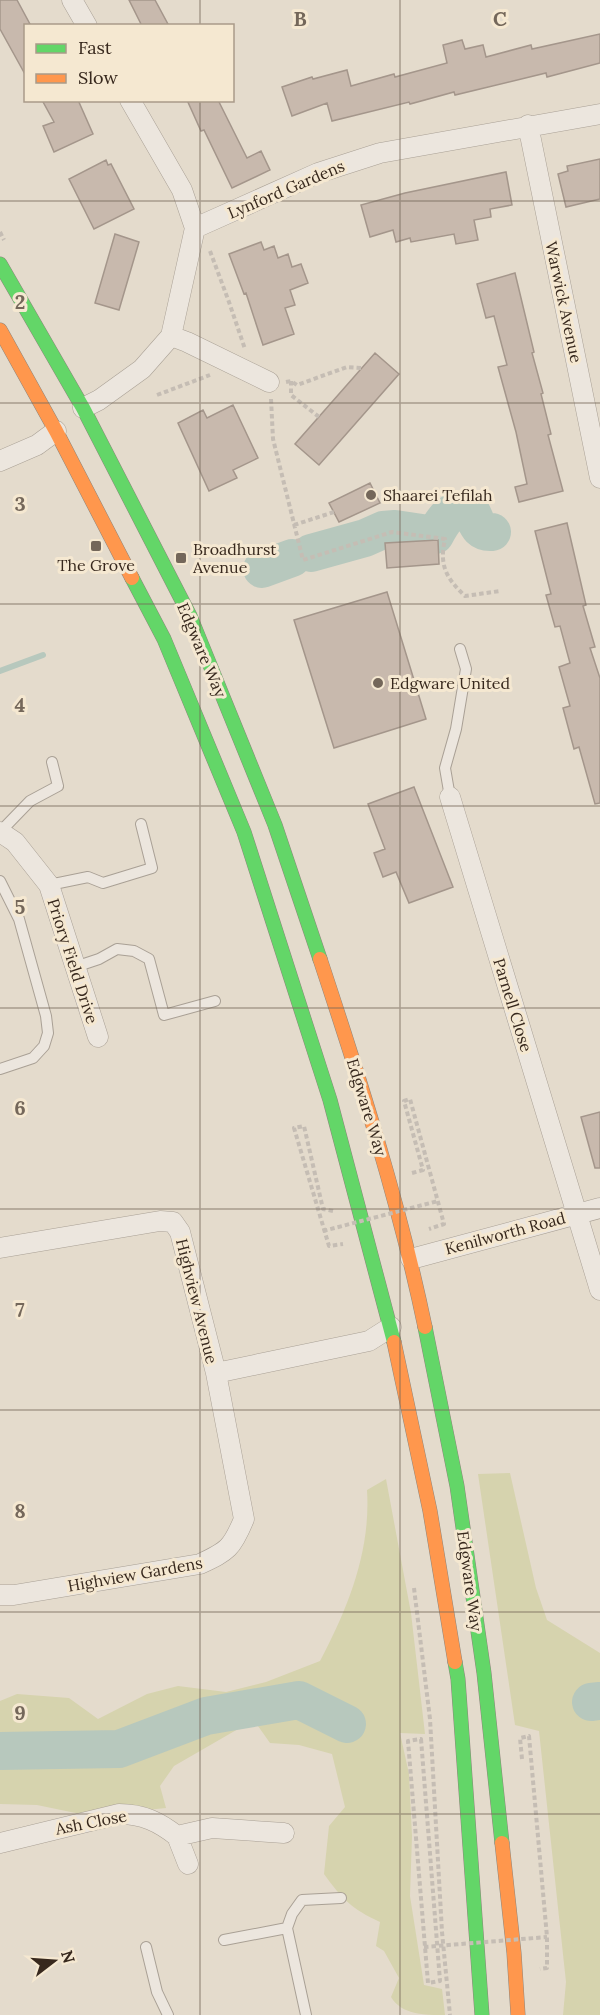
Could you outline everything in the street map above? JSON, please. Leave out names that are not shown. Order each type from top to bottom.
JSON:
[{"type":"highway","name":"Edgware Way","points":[[0,264],[84,408],[190,616],[275,825],[360,1080],[411,1259],[457,1486],[482,1661],[514,1953],[518,2015]]},
{"type":"highway","name":"Edgware Way","points":[[0,330],[56,431],[164,639],[244,832],[330,1100],[391,1327],[430,1511],[458,1679],[482,2015]]},
{"type":"street","points":[[72,0],[86,24]]},
{"type":"street","points":[[84,408],[142,369],[171,336],[195,228],[182,190],[131,102]]},
{"type":"street","name":"Lynford Gardens","points":[[195,228],[318,173],[380,153],[600,114]]},
{"type":"street","name":"Warwick Avenue","points":[[528,125],[600,478]]},
{"type":"street","points":[[171,336],[261,379]]},
{"type":"street","points":[[0,461],[37,445],[56,431]]},
{"type":"street","name":"Parnell Close","points":[[450,797],[600,1290]]},
{"type":"street","name":"Priory Field Drive","points":[[0,832],[15,842],[49,885],[98,1037]]},
{"type":"street","name":"Kenilworth Road","points":[[411,1259],[600,1208]]},
{"type":"street","name":"Highview Avenue","points":[[0,1248],[160,1221],[172,1222],[180,1232],[216,1373],[369,1341],[391,1327]]},
{"type":"street","name":"Highview Gardens","points":[[0,1595],[14,1595],[200,1564],[225,1553],[236,1539],[244,1519],[216,1373]]},
{"type":"street","name":"Ash Close","points":[[0,1843],[119,1814],[134,1814],[152,1819],[177,1836]]},
{"type":"street","points":[[188,1864],[177,1836],[212,1828],[284,1833]]},
{"type":"lane","points":[[450,797],[445,768],[456,729],[466,669],[460,649]]},
{"type":"lane","points":[[0,832],[30,801],[58,786],[52,762]]},
{"type":"lane","points":[[49,885],[88,877],[103,883],[152,868],[141,824]]},
{"type":"lane","points":[[0,881],[19,919],[46,1016],[48,1034],[44,1046],[33,1058],[0,1069]]},
{"type":"lane","points":[[75,967],[99,959],[117,949],[134,951],[149,959],[164,1015],[215,1000]]},
{"type":"lane","points":[[306,2015],[287,1928],[292,1914],[302,1900],[341,1898]]},
{"type":"lane","points":[[224,1940],[287,1928]]},
{"type":"lane","points":[[146,1947],[157,1992],[168,2015]]},
{"type":"path","points":[[195,228],[210,253],[261,379],[273,439],[303,560],[392,532],[445,539],[441,554],[446,573],[454,586],[465,596],[500,591]]},
{"type":"path","points":[[157,395],[218,372],[219,358]]},
{"type":"path","points":[[261,379],[291,381],[297,385],[347,367],[362,368]]},
{"type":"path","points":[[291,381],[291,395],[320,417]]},
{"type":"path","points":[[294,525],[334,512]]},
{"type":"path","points":[[409,1174],[423,1170],[404,1101],[410,1099],[444,1224],[431,1228]]},
{"type":"path","points":[[332,1202],[337,1212],[323,1209],[304,1126],[294,1128],[329,1246],[346,1243]]},
{"type":"path","points":[[324,1231],[438,1201]]},
{"type":"path","points":[[340,1222],[343,1233]]},
{"type":"path","points":[[412,1577],[430,1719],[442,1932],[450,2015]]},
{"type":"path","points":[[520,1738],[529,1737],[547,1937],[547,1968]]},
{"type":"path","points":[[421,1739],[430,1856],[436,1933],[440,1981],[428,1983],[408,1741],[421,1739]]},
{"type":"path","points":[[436,1933],[442,1932]]},
{"type":"path","points":[[424,1947],[547,1937]]},
{"type":"shaded area","points":[[510,1473],[536,1588],[547,1620],[600,1653],[600,2015],[563,2015],[566,1982],[539,1731],[515,1725],[478,1474]]},
{"type":"shaded area","points":[[386,1479],[411,1613],[425,1734],[400,1733],[409,1774],[412,1836],[410,1896],[424,1985],[442,1989],[445,2015],[414,2013],[396,2003],[391,1997],[399,1978],[384,1951],[376,1946],[380,1922],[362,1913],[348,1902],[324,1874],[329,1826],[345,1807],[332,1754],[299,1745],[270,1743],[258,1726],[245,1725],[174,1766],[160,1786],[166,1808],[90,1816],[37,1805],[0,1804],[0,1701],[17,1694],[69,1698],[98,1719],[147,1694],[178,1686],[226,1692],[266,1682],[320,1661],[340,1620],[356,1578],[365,1535],[367,1490]]},
{"type":"building","points":[[0,0],[17,0],[30,24],[24,24],[24,72],[0,29]]},
{"type":"building","points":[[129,0],[155,0],[168,24],[141,24]]},
{"type":"building","points":[[600,34],[600,63],[547,77],[546,73],[455,95],[454,92],[332,121],[327,103],[292,116],[282,87],[312,77],[313,79],[347,70],[351,86],[394,74],[395,77],[447,63],[443,45],[462,40],[465,49],[483,45],[486,57],[531,45],[532,49]]},
{"type":"building","points":[[43,102],[79,102],[93,134],[54,152],[43,126],[54,122]]},
{"type":"building","points":[[188,102],[219,102],[247,158],[261,151],[270,170],[232,188],[204,130],[201,131]]},
{"type":"building","points":[[600,159],[600,199],[566,207],[558,174],[568,171],[567,166]]},
{"type":"building","points":[[106,160],[108,165],[111,164],[134,209],[94,229],[69,179]]},
{"type":"building","points":[[506,172],[512,205],[490,209],[491,217],[474,220],[478,240],[456,244],[454,234],[411,242],[410,238],[396,242],[393,230],[370,237],[361,205],[405,193]]},
{"type":"building","points":[[115,234],[139,242],[119,310],[95,303]]},
{"type":"building","points":[[261,242],[264,250],[274,246],[278,258],[288,254],[292,267],[301,264],[308,283],[290,290],[295,305],[285,308],[294,334],[263,345],[246,293],[244,294],[229,254]]},
{"type":"building","points":[[515,273],[543,393],[541,394],[551,434],[548,435],[563,491],[519,502],[515,487],[527,484],[516,432],[498,367],[507,365],[494,316],[486,318],[477,284]]},
{"type":"building","points":[[375,353],[399,374],[319,465],[295,444]]},
{"type":"building","points":[[233,405],[258,458],[233,470],[237,478],[209,491],[178,423],[203,410],[207,418]]},
{"type":"building","points":[[370,483],[380,503],[339,522],[329,503]]},
{"type":"building","points":[[567,523],[586,605],[583,606],[595,647],[590,648],[600,678],[600,803],[595,804],[579,747],[574,749],[563,708],[570,706],[559,667],[570,663],[560,626],[555,627],[546,595],[551,594],[535,531]]},
{"type":"building","points":[[438,540],[439,564],[387,568],[385,543]]},
{"type":"building","points":[[387,592],[426,719],[334,748],[294,620]]},
{"type":"building","points":[[414,787],[453,887],[409,903],[396,872],[383,877],[374,853],[385,849],[368,804]]},
{"type":"building","points":[[600,1112],[600,1168],[595,1168],[581,1117]]},
{"type":"waterway","points":[[311,553],[365,538],[383,530],[395,529],[435,535],[445,519],[458,510],[471,511],[480,529],[492,532]]},
{"type":"waterway","points":[[262,569],[292,558]]},
{"type":"waterway","points":[[0,671],[43,655]]},
{"type":"waterway","points":[[0,1751],[119,1749],[206,1716],[299,1700],[347,1724]]},
{"type":"waterway","points":[[591,1702],[600,1701]]},
{"type":"traffic: fast","points":[[0,264],[83,408],[190,616],[275,825],[320,959]]},
{"type":"traffic: fast","points":[[132,578],[164,639],[244,832],[330,1100],[394,1342]]},
{"type":"traffic: fast","points":[[425,1327],[457,1486],[484,1673],[502,1843]]},
{"type":"traffic: fast","points":[[455,1662],[482,2015]]},
{"type":"traffic: slow","points":[[0,330],[56,431],[132,578]]},
{"type":"traffic: slow","points":[[320,959],[391,1188],[425,1327]]},
{"type":"traffic: slow","points":[[394,1342],[430,1511],[455,1662]]},
{"type":"traffic: slow","points":[[502,1843],[518,2015]]},
{"type":"place","name":"Shaarei Tefilah","points":[[371,495]]},
{"type":"place","name":"The Grove","points":[[96,546]]},
{"type":"place","name":"Broadhurst Avenue","points":[[181,558]]},
{"type":"place","name":"Edgware United","points":[[378,683]]}]
